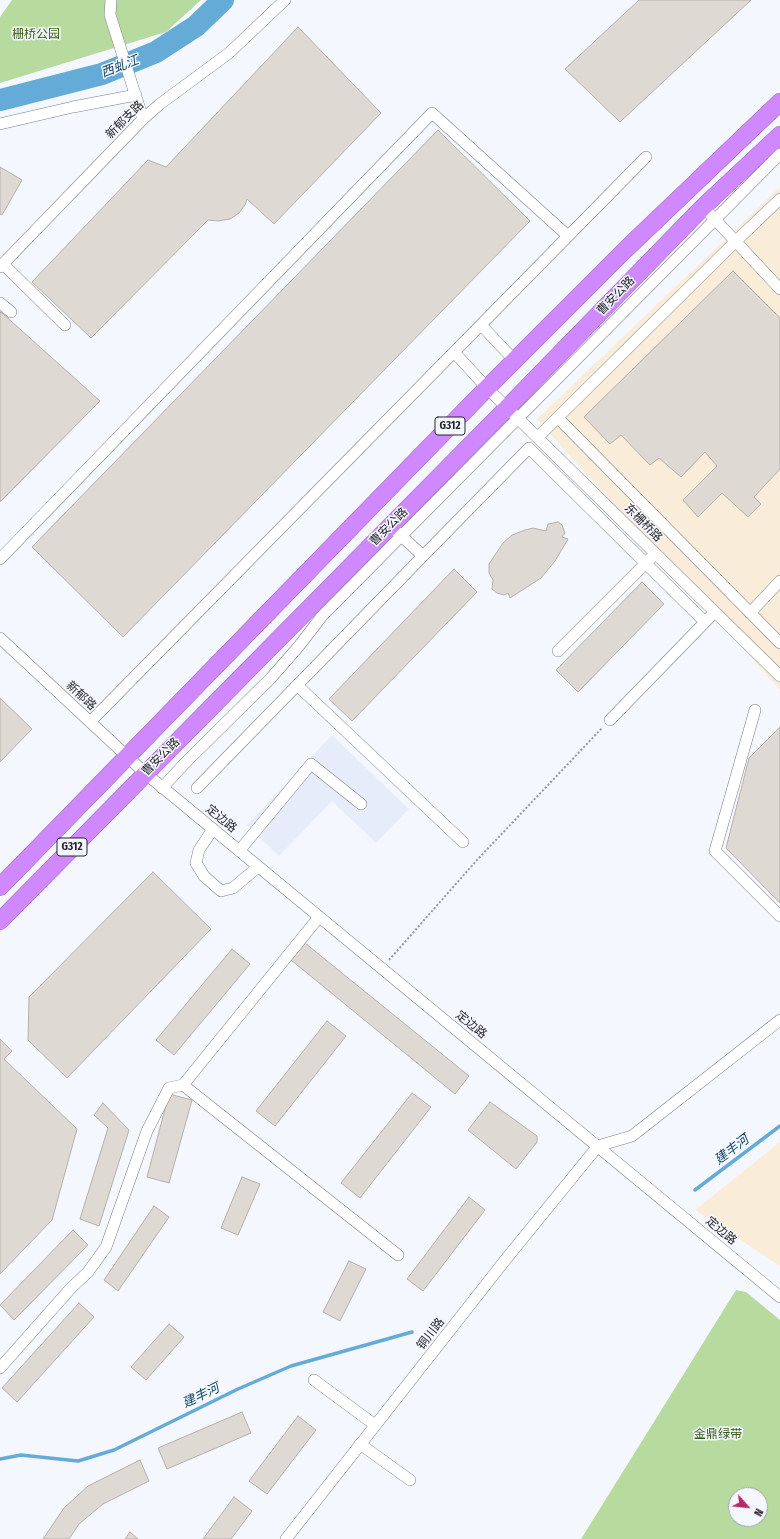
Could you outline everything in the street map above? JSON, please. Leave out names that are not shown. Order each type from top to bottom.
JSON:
[{"type":"highway","name":"曹安公路","points":[[0,887],[487,388],[631,244],[780,102]]},
{"type":"highway","name":"曹安公路","points":[[0,921],[145,773],[395,531],[709,213],[780,135]]},
{"type":"street","points":[[111,0],[110,15],[143,118]]},
{"type":"street","name":"新郁支路","points":[[2,266],[143,118],[229,53],[283,3]]},
{"type":"street","points":[[0,124],[135,92]]},
{"type":"street","points":[[0,560],[432,113],[568,236]]},
{"type":"street","points":[[780,154],[709,213],[780,289]]},
{"type":"street","points":[[90,722],[646,156]]},
{"type":"street","points":[[538,438],[780,199]]},
{"type":"street","points":[[2,266],[65,325]]},
{"type":"street","points":[[0,302],[11,312]]},
{"type":"street","points":[[481,325],[515,361]]},
{"type":"street","name":"东栅桥路","points":[[454,352],[487,388],[780,676]]},
{"type":"street","points":[[558,418],[780,643]]},
{"type":"street","points":[[197,788],[529,448],[705,622]]},
{"type":"street","points":[[162,788],[186,762],[271,678],[395,531],[423,556]]},
{"type":"street","points":[[558,652],[656,554]]},
{"type":"street","points":[[750,613],[780,581]]},
{"type":"street","points":[[610,720],[715,612]]},
{"type":"street","name":"新郁路","points":[[0,638],[145,773]]},
{"type":"street","points":[[298,686],[463,842]]},
{"type":"street","points":[[755,710],[716,850],[780,916]]},
{"type":"street","points":[[239,851],[311,764],[361,804]]},
{"type":"street","name":"定边路","points":[[145,773],[780,1297]]},
{"type":"street","points":[[213,829],[199,850],[196,863],[204,876],[216,886],[221,890],[233,888],[258,866]]},
{"type":"street","points":[[0,1368],[71,1288],[88,1272],[106,1247],[147,1132],[169,1088],[183,1085],[319,917]]},
{"type":"street","points":[[598,1146],[632,1136],[780,1020]]},
{"type":"street","points":[[183,1085],[398,1255]]},
{"type":"street","name":"铜川路","points":[[286,1539],[598,1146]]},
{"type":"street","points":[[314,1380],[376,1425]]},
{"type":"street","points":[[360,1444],[410,1480]]},
{"type":"path","points":[[382,969],[477,860],[610,720]]},
{"type":"shaded area","points":[[780,187],[780,690],[537,419]]},
{"type":"shaded area","points":[[332,735],[409,809],[376,843],[332,801],[279,856],[247,825]]},
{"type":"shaded area","points":[[780,1142],[780,1266],[695,1210]]},
{"type":"green space","name":"栅桥公园","points":[[12,0],[201,0],[166,32],[0,83],[0,17]]},
{"type":"green space","name":"金鼎绿带","points":[[736,1290],[746,1292],[780,1320],[780,1539],[581,1539]]},
{"type":"building","points":[[639,0],[751,0],[620,122],[565,69]]},
{"type":"building","points":[[298,27],[381,113],[274,224],[247,199],[245,205],[239,213],[230,219],[218,221],[208,220],[91,338],[32,282],[148,160],[166,167]]},
{"type":"building","points":[[438,130],[530,221],[123,637],[32,547]]},
{"type":"building","points":[[0,167],[22,180],[2,215],[0,214]]},
{"type":"building","points":[[733,271],[780,318],[780,469],[754,497],[761,504],[748,517],[722,493],[698,517],[683,500],[717,466],[705,452],[681,477],[659,458],[650,465],[621,435],[610,444],[584,417]]},
{"type":"building","points":[[1,312],[100,401],[0,502],[0,313]]},
{"type":"building","points":[[558,522],[562,525],[565,533],[562,537],[568,539],[555,561],[541,578],[510,598],[508,593],[504,595],[497,593],[492,589],[493,580],[489,573],[489,564],[503,543],[512,535],[525,530],[533,528],[546,531],[548,524]]},
{"type":"building","points":[[454,569],[477,592],[352,721],[329,699]]},
{"type":"building","points":[[642,582],[664,604],[578,692],[556,670]]},
{"type":"building","points":[[0,698],[32,729],[0,762]]},
{"type":"building","points":[[780,727],[780,903],[726,848],[749,758]]},
{"type":"building","points":[[153,872],[211,929],[67,1078],[28,1040],[29,997]]},
{"type":"building","points":[[305,943],[469,1076],[455,1094],[291,960]]},
{"type":"building","points":[[232,949],[250,964],[174,1055],[156,1040]]},
{"type":"building","points":[[327,1021],[346,1036],[275,1126],[256,1111]]},
{"type":"building","points":[[0,1039],[12,1051],[4,1059],[77,1129],[52,1220],[0,1274]]},
{"type":"building","points":[[412,1093],[431,1107],[360,1198],[341,1183]]},
{"type":"building","points":[[169,1094],[192,1100],[169,1183],[147,1177]]},
{"type":"building","points":[[490,1102],[537,1136],[537,1142],[516,1169],[468,1130]]},
{"type":"building","points":[[103,1103],[129,1130],[99,1226],[80,1219],[108,1128],[94,1115]]},
{"type":"building","points":[[242,1177],[260,1184],[238,1235],[221,1228]]},
{"type":"building","points":[[469,1197],[485,1210],[423,1291],[407,1279]]},
{"type":"building","points":[[154,1206],[169,1217],[118,1291],[104,1280]]},
{"type":"building","points":[[73,1230],[88,1245],[14,1320],[0,1305]]},
{"type":"building","points":[[349,1261],[366,1269],[340,1321],[323,1312]]},
{"type":"building","points":[[79,1303],[94,1317],[17,1402],[2,1388]]},
{"type":"building","points":[[169,1324],[184,1337],[146,1380],[131,1367]]},
{"type":"building","points":[[242,1412],[251,1433],[167,1469],[158,1448]]},
{"type":"building","points":[[298,1416],[316,1430],[267,1494],[249,1481]]},
{"type":"building","points":[[140,1460],[149,1481],[103,1504],[79,1524],[69,1539],[43,1539],[64,1508],[88,1486]]},
{"type":"building","points":[[234,1497],[252,1511],[231,1539],[203,1539]]},
{"type":"building","points":[[130,1532],[138,1539],[125,1539]]},
{"type":"waterway","name":"西虬江","points":[[0,100],[102,74],[156,52],[196,26],[223,0]]},
{"type":"waterway","name":"建丰河","points":[[695,1190],[780,1126]]},
{"type":"waterway","name":"建丰河","points":[[0,1459],[21,1455],[78,1461],[114,1450],[238,1389],[291,1366],[412,1332]]}]
